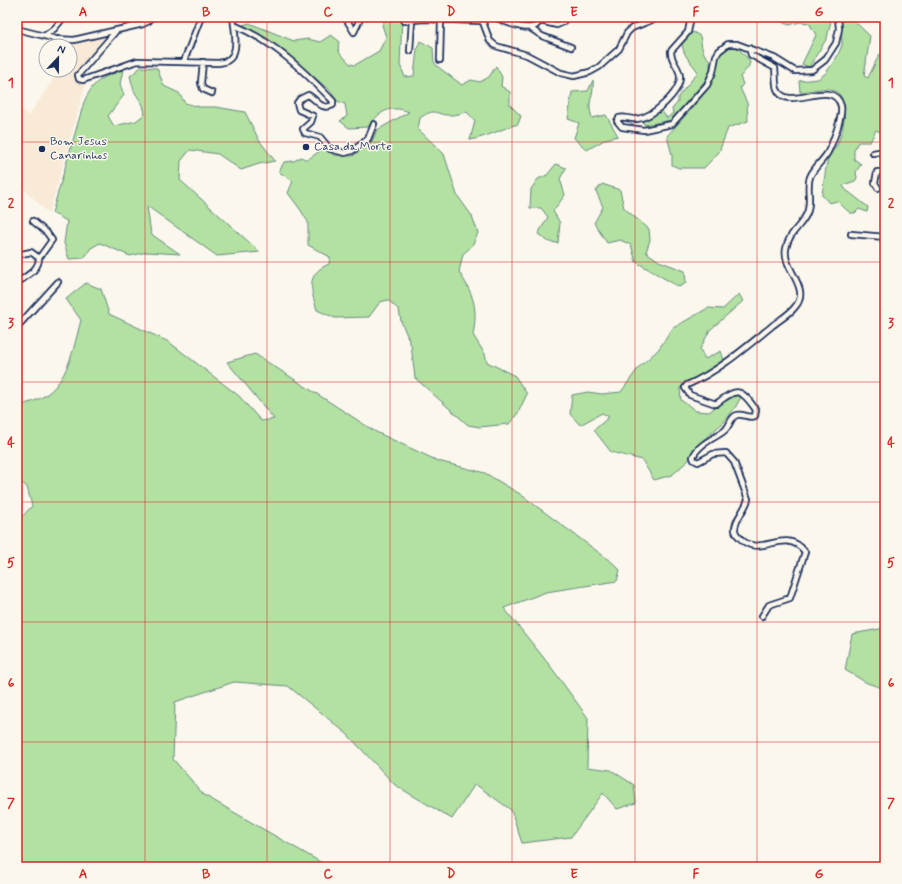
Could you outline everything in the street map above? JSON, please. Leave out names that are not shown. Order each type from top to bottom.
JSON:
[{"type":"street","points":[[44,36],[54,29],[64,17]]},
{"type":"street","points":[[17,29],[56,39],[74,40],[144,24],[149,21],[150,17]]},
{"type":"street","points":[[184,62],[201,17]]},
{"type":"street","points":[[116,31],[78,75],[78,79],[83,80],[137,62],[222,63],[231,59],[236,50],[233,17]]},
{"type":"street","points":[[347,18],[354,32],[362,17]]},
{"type":"street","points":[[496,17],[515,26],[530,28],[538,34],[571,47]]},
{"type":"street","points":[[530,28],[536,25],[540,19],[557,25],[563,22],[565,17]]},
{"type":"street","points":[[404,21],[481,19],[490,40],[496,46],[527,55],[561,73],[574,76],[590,72],[614,55],[632,28],[653,21],[659,17]]},
{"type":"street","points":[[691,17],[688,32],[671,51],[673,62],[679,71],[680,78],[677,87],[650,115],[636,119],[619,118],[617,122],[622,127],[644,130],[672,124],[707,85],[719,51],[732,43],[774,58],[795,71],[812,70],[825,60],[836,43],[839,29],[838,17]]},
{"type":"street","points":[[410,51],[412,20]]},
{"type":"street","points":[[440,60],[441,20]]},
{"type":"street","points":[[234,25],[246,30],[300,67],[333,101],[332,105],[322,106],[308,95],[301,97],[297,103],[299,110],[313,116],[312,120],[303,129],[303,131],[320,137],[330,149],[345,153],[352,151],[368,139],[374,124]]},
{"type":"street","points":[[749,48],[751,55],[775,68],[777,89],[782,95],[787,98],[821,94],[831,95],[838,100],[841,107],[836,132],[828,152],[810,177],[810,204],[807,214],[791,235],[786,248],[786,258],[801,289],[801,296],[796,307],[710,374],[687,385],[685,388],[690,395],[716,404],[727,394],[733,392],[739,392],[746,395],[756,410],[755,416],[752,418],[739,414],[735,416],[725,431],[701,446],[693,457],[694,460],[698,462],[719,452],[726,453],[734,462],[748,499],[736,524],[735,530],[742,541],[757,546],[765,546],[779,541],[790,541],[802,547],[805,552],[790,598],[769,605],[762,616]]},
{"type":"street","points":[[203,62],[201,83],[203,89],[212,94]]},
{"type":"street","points":[[873,153],[885,151]]},
{"type":"street","points":[[878,188],[875,183],[877,172],[885,172]]},
{"type":"street","points":[[17,283],[36,268],[39,263],[39,258],[52,240],[47,233],[33,221]]},
{"type":"street","points":[[851,234],[885,237]]},
{"type":"street","points":[[17,255],[31,252],[39,258]]},
{"type":"street","points":[[17,327],[58,282]]},
{"type":"shaded area","name":"Bom Jesus Canarinhos","points":[[106,36],[107,39],[78,71],[78,40]]},
{"type":"shaded area","name":"Bom Jesus Canarinhos","points":[[54,78],[76,78],[76,80],[86,83],[49,214],[17,182],[17,105],[29,116]]},
{"type":"green space","points":[[387,17],[402,17],[400,65],[405,77],[414,76],[417,49],[420,41],[433,48],[434,62],[437,66],[462,85],[471,80],[480,82],[489,77],[496,66],[502,77],[501,86],[510,92],[510,105],[521,116],[518,124],[470,140],[475,121],[467,112],[451,115],[433,112],[426,114],[420,118],[418,129],[444,154],[457,195],[472,216],[478,233],[472,246],[463,254],[459,272],[474,302],[475,317],[473,335],[485,354],[487,362],[515,376],[527,394],[518,413],[509,424],[480,427],[468,425],[415,378],[411,345],[401,321],[399,310],[388,300],[380,302],[369,317],[335,318],[317,310],[312,289],[313,278],[321,268],[329,264],[330,257],[308,245],[308,222],[288,193],[293,181],[279,172],[284,162],[294,161],[301,157],[307,160],[324,148],[334,155],[353,156],[372,141],[377,130],[409,112],[391,109],[376,117],[368,127],[349,128],[340,121],[347,116],[345,104],[335,100],[332,92],[288,55],[243,25],[249,23],[294,41],[308,39],[320,42],[331,35],[339,41],[339,52],[350,64],[355,65],[379,51],[386,37],[382,25]]},
{"type":"green space","points":[[780,17],[832,17],[827,38],[809,67],[802,64],[816,35],[809,23],[800,22],[789,25],[780,21]]},
{"type":"green space","points":[[841,17],[850,17],[870,36],[864,76],[868,78],[879,55],[885,51],[885,134],[876,130],[870,142],[858,142],[854,150],[854,159],[861,164],[856,172],[857,178],[855,181],[843,185],[845,189],[868,207],[867,212],[859,209],[855,213],[850,213],[837,201],[829,203],[822,195],[828,158],[837,145],[842,132],[844,107],[839,94],[829,89],[800,92],[799,81],[818,79],[826,73],[838,55],[842,45]]},
{"type":"green space","points":[[693,32],[700,36],[703,52],[710,60],[710,75],[671,120],[645,125],[642,122],[661,110],[667,118],[673,113],[672,109],[678,102],[678,97],[698,72],[687,58],[682,46],[682,41]]},
{"type":"green space","points":[[728,47],[738,48],[750,61],[749,66],[740,77],[743,84],[740,88],[747,103],[748,121],[728,128],[719,152],[704,168],[679,168],[672,165],[672,155],[667,136],[712,83],[715,76],[718,57]]},
{"type":"green space","points":[[141,67],[157,68],[164,86],[179,93],[185,103],[200,107],[216,107],[245,112],[259,140],[275,161],[241,170],[218,154],[190,150],[181,161],[180,180],[260,252],[217,256],[147,206],[151,234],[180,254],[147,252],[130,256],[100,243],[91,248],[84,258],[69,259],[64,243],[67,221],[52,213],[84,102],[95,84],[109,75],[123,70],[120,84],[124,95],[108,116],[114,126],[136,121],[145,114],[143,105],[134,91],[130,76]]},
{"type":"green space","points":[[593,80],[593,90],[590,102],[590,112],[592,118],[606,115],[618,136],[606,139],[587,150],[574,138],[579,123],[568,119],[572,92],[588,91]]},
{"type":"green space","points":[[556,164],[566,168],[560,179],[565,195],[553,211],[560,223],[558,243],[549,242],[538,234],[548,217],[541,208],[530,208],[531,189],[538,179],[547,175]]},
{"type":"green space","points":[[602,184],[620,190],[624,208],[649,229],[650,240],[646,252],[659,261],[685,271],[686,283],[679,287],[636,262],[631,245],[620,240],[607,243],[594,223],[603,207],[596,191]]},
{"type":"green space","points":[[86,283],[101,289],[109,314],[169,342],[239,396],[261,421],[274,419],[227,362],[255,354],[376,432],[438,461],[485,473],[520,494],[613,563],[620,570],[617,581],[546,592],[504,608],[551,667],[588,718],[587,767],[611,770],[634,785],[636,803],[617,809],[603,793],[571,837],[522,843],[511,810],[475,784],[452,819],[395,785],[347,734],[288,686],[234,682],[175,702],[173,759],[204,795],[329,867],[17,867],[17,520],[19,520],[32,506],[27,487],[17,479],[17,405],[33,401],[46,395],[56,386],[63,375],[74,349],[81,320],[66,299]]},
{"type":"green space","points":[[739,294],[743,301],[710,330],[700,349],[705,359],[721,351],[724,360],[680,388],[681,400],[696,411],[709,412],[734,393],[741,397],[735,408],[724,422],[694,448],[690,459],[672,475],[654,480],[642,460],[611,452],[594,430],[609,417],[602,413],[580,425],[570,414],[572,395],[588,392],[602,394],[621,392],[639,367],[658,350],[673,328],[708,308],[723,309]]},
{"type":"green space","points":[[885,628],[885,689],[867,683],[845,670],[852,634]]},
{"type":"place","name":"Casa da Morte","points":[[306,147]]},
{"type":"place","name":"Bom Jesus Canarinhos","points":[[42,149]]}]
